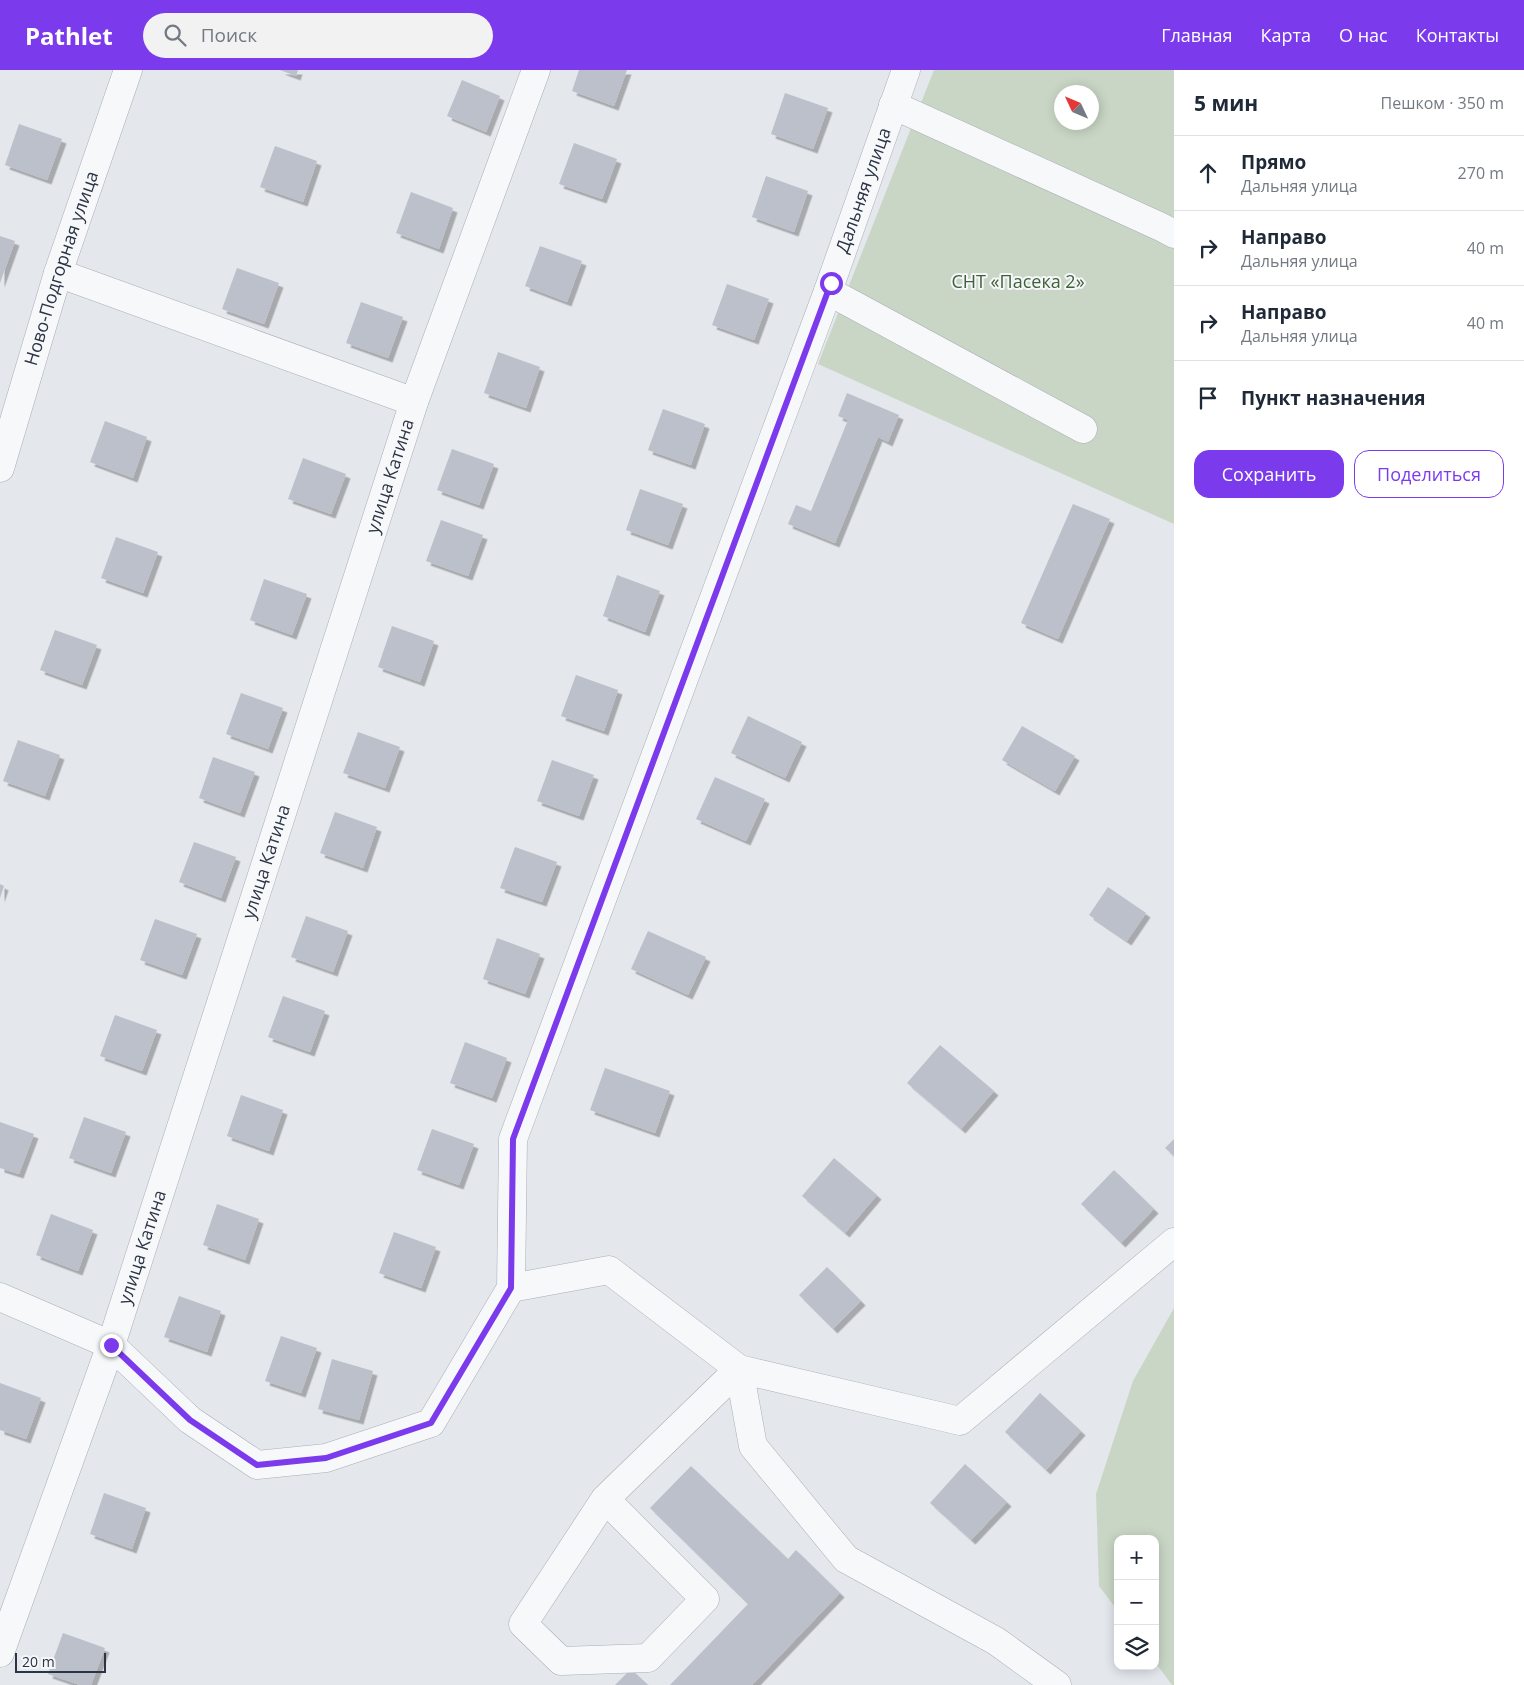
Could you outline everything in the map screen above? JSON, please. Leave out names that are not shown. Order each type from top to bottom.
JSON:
[{"type":"street","name":"Ново-Подгорная улица","points":[[0,468],[58,273],[128,70]]},
{"type":"street","name":"улица Катина","points":[[0,1654],[111,1345],[414,402],[536,70]]},
{"type":"street","name":"Дальняя улица","points":[[0,1297],[111,1345],[190,1420],[257,1465],[326,1458],[431,1423],[511,1288],[513,1139],[828,291],[906,70]]},
{"type":"street","points":[[894,105],[1152,222],[1174,234]]},
{"type":"street","points":[[58,273],[414,402]]},
{"type":"street","points":[[828,291],[1083,429]]},
{"type":"street","points":[[511,1288],[609,1270],[739,1369],[960,1421],[1174,1242]]},
{"type":"street","points":[[604,1499],[705,1599],[648,1658],[561,1661],[523,1624],[604,1499],[739,1369]]},
{"type":"street","points":[[739,1369],[753,1446],[846,1559],[996,1641],[1057,1685]]},
{"type":"green space","name":"СНТ «Пасека 2»","points":[[934,70],[1174,70],[1174,524],[818,364]]},
{"type":"green space","points":[[1174,1308],[1174,1685],[1172,1685],[1159,1667],[1159,1535],[1114,1535],[1114,1606],[1099,1586],[1096,1494],[1133,1381]]},
{"type":"building","points":[[280,70],[298,70],[296,76]]},
{"type":"building","points":[[579,70],[627,70],[614,106],[572,91]]},
{"type":"building","points":[[462,80],[500,96],[486,132],[447,116]]},
{"type":"building","points":[[785,93],[828,108],[813,149],[771,134]]},
{"type":"building","points":[[19,124],[62,139],[47,180],[5,165]]},
{"type":"building","points":[[574,143],[617,159],[602,199],[559,184]]},
{"type":"building","points":[[275,146],[317,161],[303,202],[260,187]]},
{"type":"building","points":[[766,176],[808,191],[794,232],[752,217]]},
{"type":"building","points":[[411,192],[453,208],[439,249],[396,233]]},
{"type":"building","points":[[0,236],[15,241],[0,283]]},
{"type":"building","points":[[540,246],[582,261],[567,302],[525,286]]},
{"type":"building","points":[[237,268],[279,283],[264,324],[222,309]]},
{"type":"building","points":[[727,284],[769,299],[754,340],[712,325]]},
{"type":"building","points":[[361,302],[403,317],[388,358],[346,343]]},
{"type":"building","points":[[498,352],[540,367],[526,408],[484,393]]},
{"type":"building","points":[[847,393],[899,415],[888,442],[878,437],[835,543],[788,524],[796,505],[811,511],[848,420],[838,416]]},
{"type":"building","points":[[663,409],[705,424],[691,465],[648,450]]},
{"type":"building","points":[[105,421],[147,437],[133,478],[90,462]]},
{"type":"building","points":[[452,449],[494,464],[479,505],[437,490]]},
{"type":"building","points":[[303,458],[346,474],[331,514],[288,499]]},
{"type":"building","points":[[640,489],[683,504],[668,545],[626,530]]},
{"type":"building","points":[[1073,504],[1110,519],[1058,639],[1021,623]]},
{"type":"building","points":[[441,520],[483,535],[468,576],[426,561]]},
{"type":"building","points":[[116,537],[158,552],[143,593],[101,578]]},
{"type":"building","points":[[617,575],[660,591],[645,632],[603,616]]},
{"type":"building","points":[[264,579],[307,594],[292,635],[250,620]]},
{"type":"building","points":[[392,626],[434,641],[420,682],[378,667]]},
{"type":"building","points":[[55,630],[97,645],[82,685],[40,670]]},
{"type":"building","points":[[576,675],[618,690],[604,731],[561,716]]},
{"type":"building","points":[[241,693],[283,708],[268,749],[226,734]]},
{"type":"building","points":[[748,716],[802,742],[785,778],[731,753]]},
{"type":"building","points":[[1022,726],[1075,756],[1055,791],[1002,760]]},
{"type":"building","points":[[358,732],[400,747],[385,788],[343,773]]},
{"type":"building","points":[[18,740],[60,755],[45,796],[3,781]]},
{"type":"building","points":[[213,757],[255,772],[240,813],[199,798]]},
{"type":"building","points":[[552,760],[594,775],[579,816],[537,801]]},
{"type":"building","points":[[715,777],[765,799],[746,841],[696,819]]},
{"type":"building","points":[[335,812],[377,827],[363,868],[320,853]]},
{"type":"building","points":[[194,842],[236,857],[221,898],[179,882]]},
{"type":"building","points":[[515,847],[557,862],[542,902],[500,888]]},
{"type":"building","points":[[0,884],[4,886],[0,898]]},
{"type":"building","points":[[1108,887],[1146,913],[1127,941],[1089,915]]},
{"type":"building","points":[[306,916],[348,931],[333,972],[291,957]]},
{"type":"building","points":[[155,919],[197,934],[182,975],[140,960]]},
{"type":"building","points":[[648,931],[706,957],[688,995],[631,969]]},
{"type":"building","points":[[497,938],[540,954],[525,994],[483,979]]},
{"type":"building","points":[[283,996],[325,1011],[310,1052],[268,1037]]},
{"type":"building","points":[[115,1015],[157,1030],[142,1071],[100,1056]]},
{"type":"building","points":[[465,1042],[507,1058],[492,1098],[450,1083]]},
{"type":"building","points":[[940,1045],[994,1091],[961,1129],[907,1083]]},
{"type":"building","points":[[605,1068],[670,1091],[655,1133],[590,1110]]},
{"type":"building","points":[[241,1095],[283,1110],[269,1151],[227,1136]]},
{"type":"building","points":[[84,1117],[126,1132],[111,1173],[69,1158]]},
{"type":"building","points":[[0,1122],[34,1134],[19,1174],[0,1168]]},
{"type":"building","points":[[432,1129],[474,1144],[459,1185],[417,1170]]},
{"type":"building","points":[[1174,1139],[1174,1156],[1165,1148]]},
{"type":"building","points":[[834,1158],[877,1195],[845,1233],[802,1196]]},
{"type":"building","points":[[1114,1170],[1154,1209],[1121,1243],[1081,1204]]},
{"type":"building","points":[[217,1204],[259,1219],[245,1260],[203,1245]]},
{"type":"building","points":[[51,1214],[93,1230],[78,1271],[36,1255]]},
{"type":"building","points":[[394,1232],[436,1247],[421,1288],[379,1273]]},
{"type":"building","points":[[827,1267],[861,1301],[833,1329],[799,1295]]},
{"type":"building","points":[[179,1296],[221,1311],[207,1352],[164,1337]]},
{"type":"building","points":[[281,1336],[317,1348],[301,1393],[265,1381]]},
{"type":"building","points":[[332,1359],[373,1371],[359,1420],[318,1409]]},
{"type":"building","points":[[0,1383],[41,1398],[26,1439],[0,1430]]},
{"type":"building","points":[[1040,1393],[1081,1431],[1046,1470],[1005,1432]]},
{"type":"building","points":[[965,1464],[1007,1502],[971,1540],[930,1503]]},
{"type":"building","points":[[691,1466],[788,1559],[796,1550],[840,1593],[752,1685],[670,1685],[748,1604],[650,1508]]},
{"type":"building","points":[[104,1493],[146,1508],[132,1549],[90,1534]]},
{"type":"building","points":[[63,1633],[105,1648],[91,1685],[80,1685],[48,1674]]},
{"type":"building","points":[[631,1669],[648,1685],[615,1685]]},
{"type":"route","points":[[111,1345],[190,1420],[257,1465],[326,1458],[431,1423],[511,1288],[513,1139],[831,283]]}]
